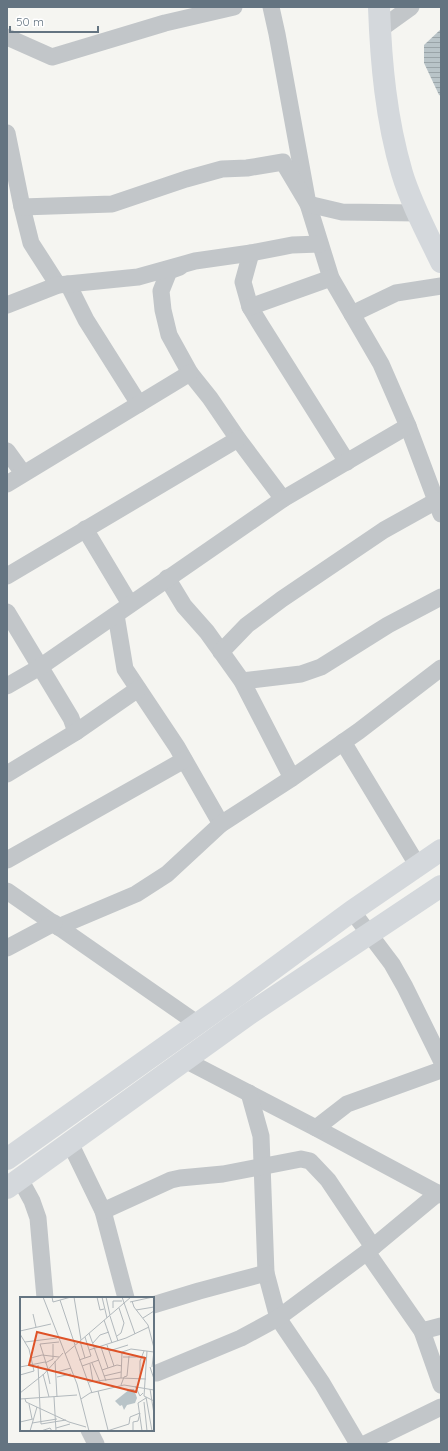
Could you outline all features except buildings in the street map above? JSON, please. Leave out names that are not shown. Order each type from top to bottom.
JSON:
[{"type":"main road","points":[[378,7],[383,76],[390,129],[402,174],[441,262]]},
{"type":"main road","points":[[7,1160],[198,1024],[352,911],[441,850]]},
{"type":"main road","points":[[13,1184],[249,1014],[369,934],[439,893]]},
{"type":"street","points":[[7,37],[52,57],[165,23],[234,7]]},
{"type":"street","points":[[221,652],[247,625],[282,599],[384,530],[439,507],[408,426],[381,364],[331,278],[308,204],[271,7]]},
{"type":"street","points":[[379,30],[391,7]]},
{"type":"street","points":[[379,30],[411,7]]},
{"type":"street","points":[[7,133],[31,243],[63,284],[139,404]]},
{"type":"street","points":[[22,207],[112,204],[186,179],[222,169],[247,168],[284,162],[308,204],[342,212],[418,213]]},
{"type":"street","points":[[7,304],[63,284],[138,276],[195,261],[251,253],[292,245],[320,244]]},
{"type":"street","points":[[251,253],[243,282],[250,307],[347,462]]},
{"type":"street","points":[[195,261],[169,271],[161,291],[163,310],[169,336],[190,373],[210,398],[282,499]]},
{"type":"street","points":[[250,307],[331,278]]},
{"type":"street","points":[[352,314],[396,293],[441,286]]},
{"type":"street","points":[[7,484],[190,373]]},
{"type":"street","points":[[7,686],[40,667],[282,499],[408,426]]},
{"type":"street","points":[[7,576],[238,439]]},
{"type":"street","points":[[7,451],[23,473]]},
{"type":"street","points":[[86,529],[130,604]]},
{"type":"street","points":[[167,578],[184,606],[207,632],[242,681],[292,778]]},
{"type":"street","points":[[242,681],[301,674],[321,667],[388,625],[441,597]]},
{"type":"street","points":[[7,612],[71,718],[76,732]]},
{"type":"street","points":[[116,615],[125,669],[157,716],[222,824]]},
{"type":"street","points":[[7,948],[56,925],[136,894],[167,874],[222,824],[343,742],[441,668]]},
{"type":"street","points":[[7,774],[76,732],[138,689]]},
{"type":"street","points":[[343,742],[418,866]]},
{"type":"street","points":[[7,860],[184,760]]},
{"type":"street","points":[[7,892],[198,1024]]},
{"type":"street","points":[[352,911],[395,969],[441,1060]]},
{"type":"street","points":[[154,1373],[241,1338],[278,1318],[370,1249],[439,1194],[249,1092],[185,1060]]},
{"type":"street","points":[[316,1128],[347,1104],[441,1070]]},
{"type":"street","points":[[249,1092],[261,1136],[266,1273],[278,1318],[322,1383],[358,1444]]},
{"type":"street","points":[[70,1143],[103,1211],[126,1297]]},
{"type":"street","points":[[103,1211],[171,1180],[217,1175],[301,1159],[310,1161],[328,1180],[422,1331],[441,1385]]},
{"type":"street","points":[[13,1184],[32,1201],[38,1218],[45,1297]]},
{"type":"street","points":[[154,1305],[266,1273]]},
{"type":"street","points":[[422,1331],[441,1326]]},
{"type":"street","points":[[365,1444],[441,1407]]},
{"type":"shaded area","points":[[441,29],[441,96],[439,95],[424,63],[424,45]]}]
